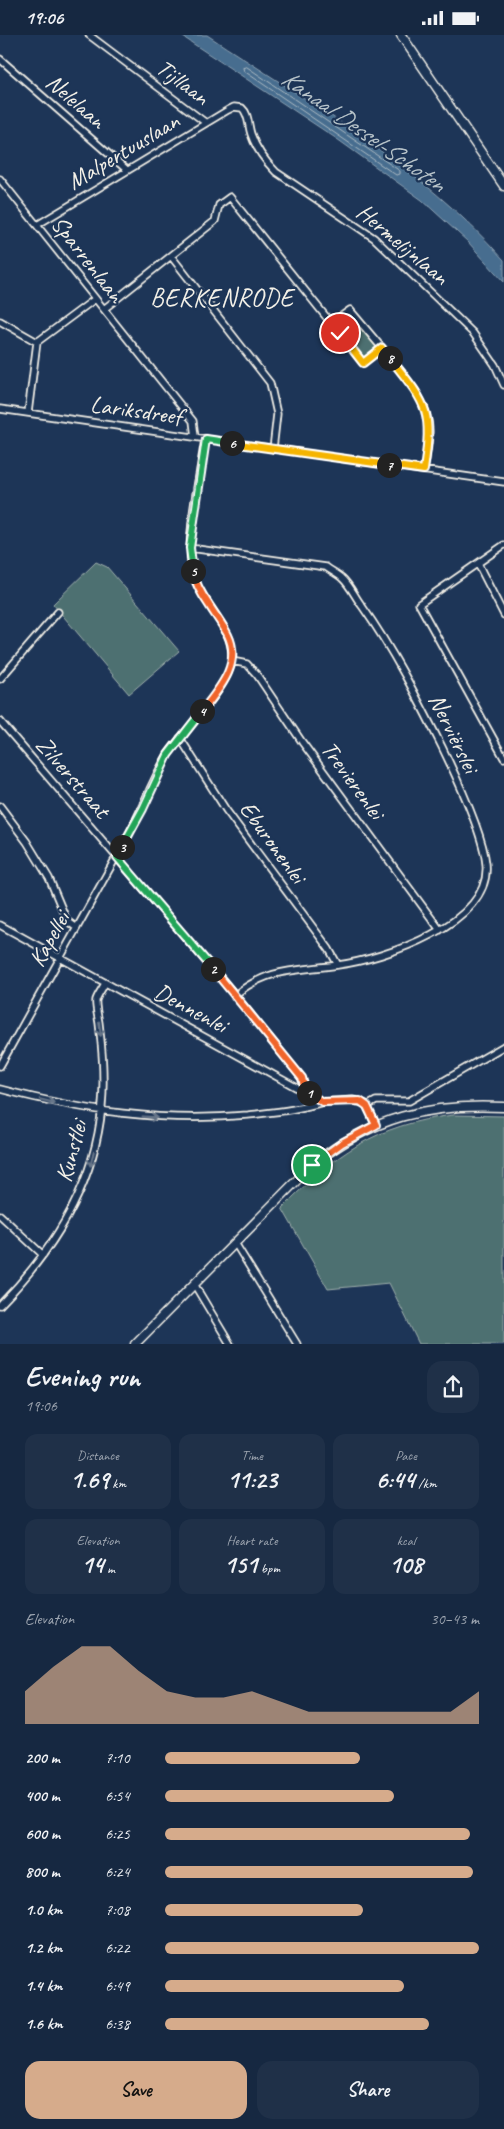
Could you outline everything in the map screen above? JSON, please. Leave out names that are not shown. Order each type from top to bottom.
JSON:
[{"type":"main road","points":[[401,35],[504,186]]},
{"type":"main road","points":[[135,1344],[312,1165],[342,1143],[376,1125],[432,1109],[473,1105],[504,1107]]},
{"type":"street","name":"Tijllaan","points":[[88,35],[206,123]]},
{"type":"street","name":"Nelelaan","points":[[0,59],[126,171]]},
{"type":"street","name":"Hermelijnlaan","points":[[228,110],[238,107],[245,110],[250,134],[257,149],[276,172],[374,237],[462,321],[484,347],[504,385]]},
{"type":"street","name":"Malpertuuslaan","points":[[37,225],[228,110]]},
{"type":"street","name":"Sparrenlaan","points":[[0,179],[193,421],[195,437]]},
{"type":"street","points":[[104,309],[215,221],[219,205],[230,197],[363,363],[382,348]]},
{"type":"street","points":[[171,256],[270,383],[277,414],[273,449]]},
{"type":"street","points":[[28,413],[38,342],[95,299]]},
{"type":"street","points":[[332,323],[350,310],[415,390],[426,411],[429,430],[424,470]]},
{"type":"street","points":[[0,321],[38,342]]},
{"type":"street","name":"Lariksdreef","points":[[0,409],[504,482]]},
{"type":"street","points":[[206,439],[190,548],[194,576],[201,592],[228,635],[232,661]]},
{"type":"street","points":[[504,545],[420,604],[504,758]]},
{"type":"street","name":"Nerviërslei","points":[[190,548],[326,567],[342,578],[371,619],[407,680],[455,775],[486,863],[483,882],[472,903],[457,918],[440,930],[402,950],[364,961],[269,974],[235,995]]},
{"type":"street","points":[[478,564],[504,615]]},
{"type":"street","points":[[0,679],[58,612]]},
{"type":"street","name":"Kapellei","points":[[0,1066],[143,809],[168,755],[220,688],[227,677],[232,661]]},
{"type":"street","name":"Trevierenlei","points":[[232,661],[248,664],[257,675],[302,742],[440,930]]},
{"type":"street","name":"Zilverstraat","points":[[0,721],[235,995],[302,1078],[305,1090]]},
{"type":"street","name":"Eburonenlei","points":[[180,738],[226,810],[329,949],[338,965]]},
{"type":"street","points":[[0,806],[27,842],[49,878],[67,921],[76,928]]},
{"type":"street","name":"Dennenlei","points":[[0,925],[305,1090],[322,1102]]},
{"type":"street","name":"Kunstlei","points":[[0,1305],[43,1255],[67,1219],[91,1164],[101,1112],[103,1059],[96,1001],[105,983]]},
{"type":"street","points":[[367,1106],[376,1101],[409,1101],[504,1046]]},
{"type":"street","points":[[0,1089],[101,1112],[166,1118],[222,1117],[306,1107],[322,1102],[353,1100],[367,1106],[376,1125]]},
{"type":"street","points":[[0,1215],[43,1255]]},
{"type":"street","points":[[235,1243],[297,1344]]},
{"type":"street","points":[[194,1284],[230,1344]]},
{"type":"green space","points":[[350,312],[378,347],[363,359],[335,324]]},
{"type":"green space","points":[[96,562],[107,567],[179,651],[129,694],[53,604]]},
{"type":"green space","points":[[453,1115],[504,1116],[504,1344],[419,1344],[389,1283],[328,1289],[282,1208],[320,1172],[358,1145],[401,1126]]},
{"type":"water","points":[[180,35],[207,35],[324,111],[401,165],[472,226],[504,260],[504,282],[468,242],[422,200],[337,139]]},
{"type":"district","name":"BERKENRODE","points":[[222,297]]},
{"type":"route","points":[[312,1165],[342,1143],[376,1125],[366,1104],[353,1100],[333,1103],[322,1102],[305,1090],[302,1078],[239,1003],[235,995],[117,857],[143,809],[168,755],[220,688],[227,677],[232,661],[228,635],[201,592],[191,563],[190,548],[193,523],[206,439],[424,470],[429,430],[423,403],[382,348],[363,363],[340,333]]},
{"type":"water label","name":"Kanaal Dessel-Schoten","points":[[364,130]]}]
